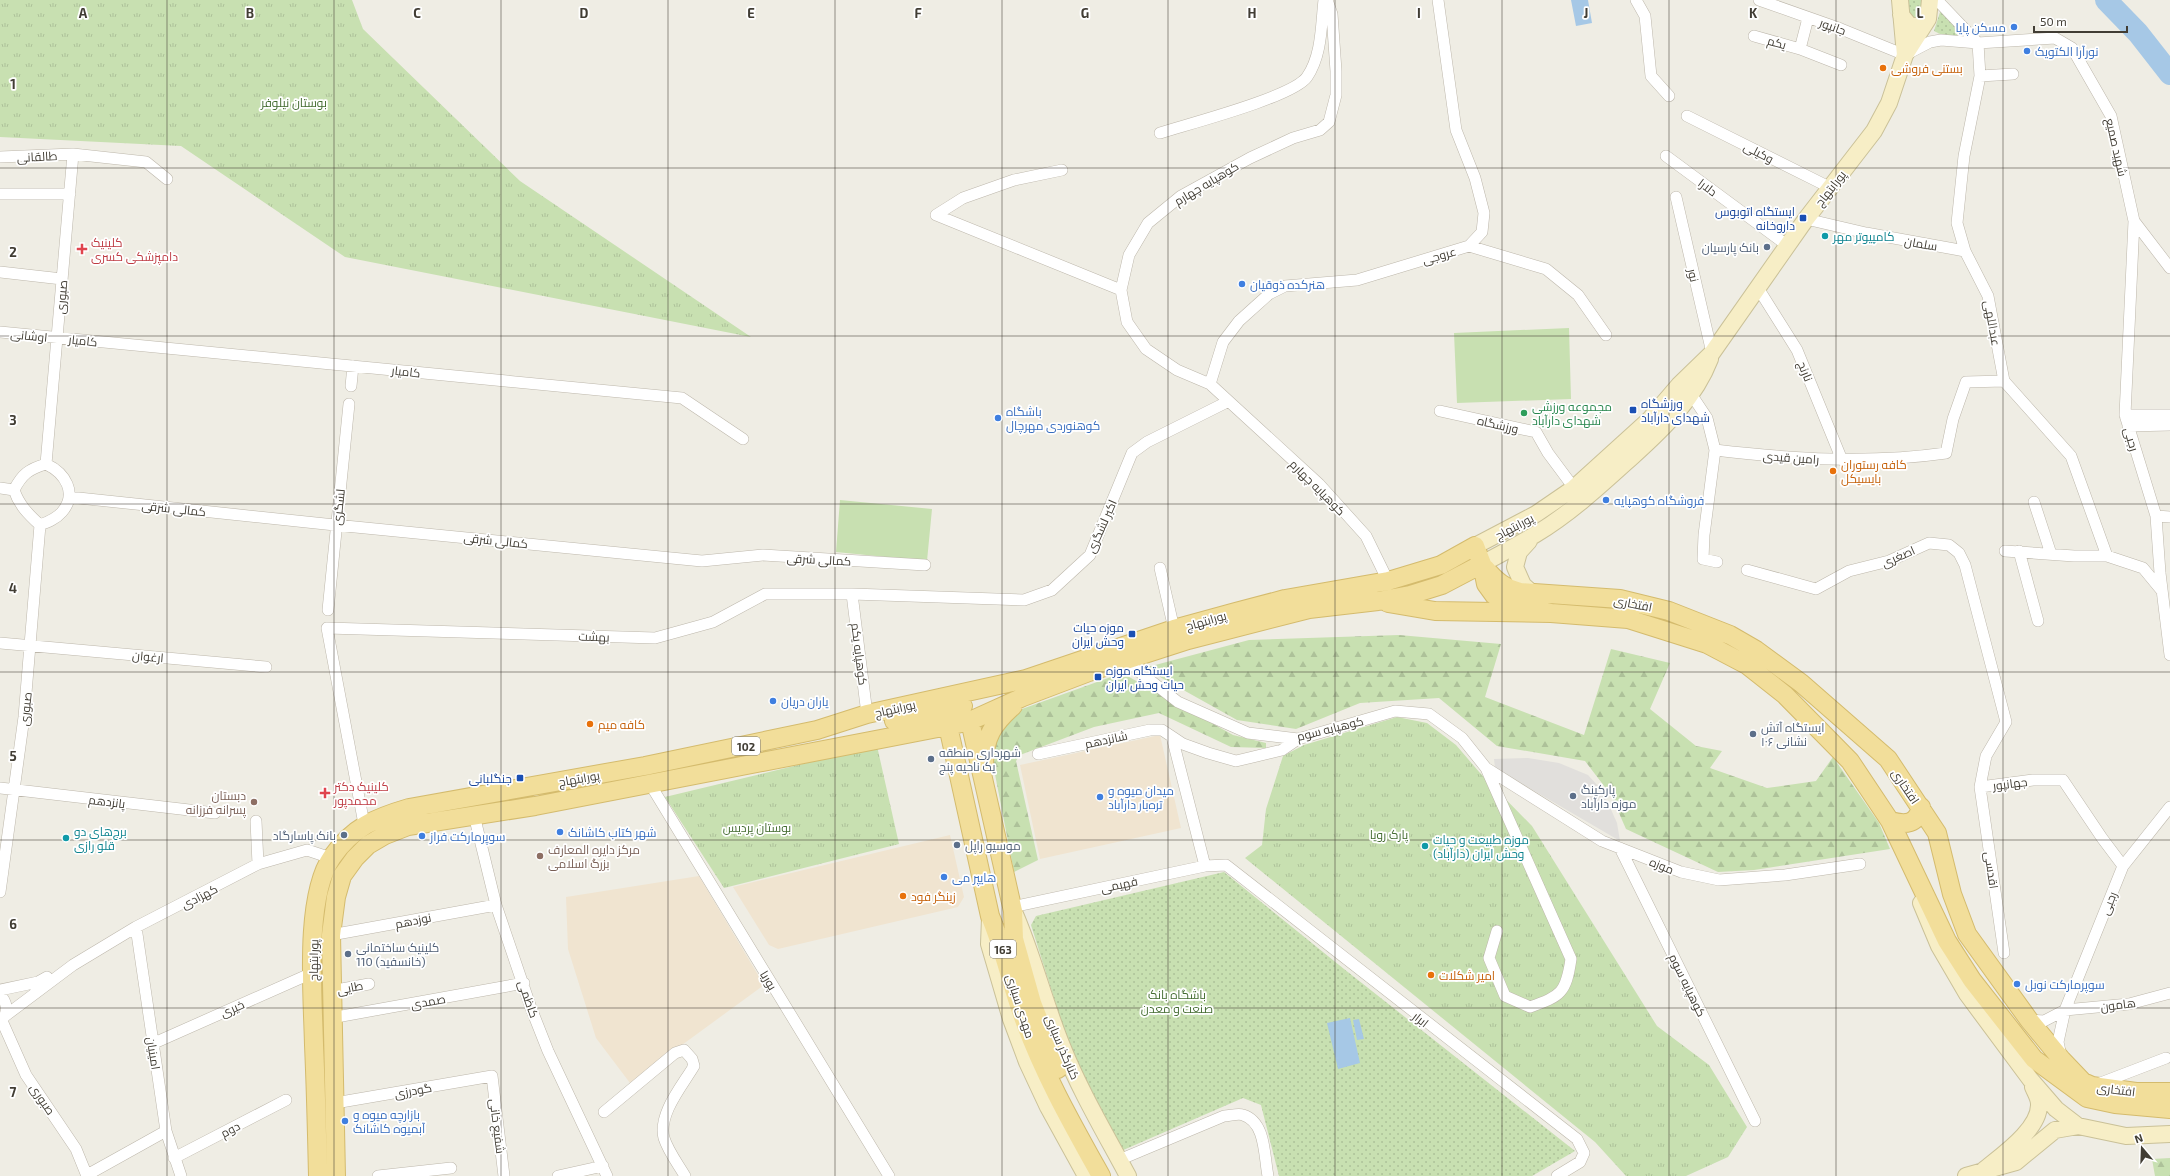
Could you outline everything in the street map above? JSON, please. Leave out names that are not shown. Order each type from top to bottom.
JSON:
[{"type":"main road","points":[[1900,8],[1905,22],[1916,27],[1925,23],[1928,19],[1930,0]]},
{"type":"main road","name":"102","points":[[1900,8],[1905,55]]},
{"type":"main road","name":"102","points":[[1905,55],[1928,19]]},
{"type":"main road","name":"پورابتهاج","points":[[318,1176],[312,973],[316,904],[322,876],[331,858],[364,824],[409,808],[645,766],[817,730],[868,714],[1026,679],[1174,629],[1285,599],[1388,581],[1441,565],[1536,514],[1574,488],[1649,420],[1679,385],[1712,353],[1806,219],[1874,131],[1889,103],[1905,55]]},
{"type":"main road","name":"پورابتهاج","points":[[336,1176],[335,1103],[331,1018],[331,935],[336,898],[342,876],[355,858],[368,845],[385,835],[408,826],[535,806],[970,721],[1023,697],[1124,660],[1194,638],[1309,609],[1378,602],[1410,595],[1442,585],[1536,534],[1577,504],[1615,472],[1666,425],[1703,377],[1712,353]]},
{"type":"main road","points":[[1532,593],[1523,585],[1514,567],[1519,552],[1536,534]]},
{"type":"main road","points":[[1475,546],[1482,564],[1486,584],[1494,595],[1504,602],[1551,613]]},
{"type":"main road","name":"افتخاری","points":[[1482,564],[1497,582],[1507,588],[1520,592],[1620,599],[1669,611],[1722,642],[1747,665],[1785,695],[1850,761],[1890,821],[1947,941],[1972,980],[2034,1059],[2087,1098],[2115,1104],[2170,1109]]},
{"type":"main road","points":[[1365,586],[1379,590],[1381,596],[1378,602],[1435,610],[1551,613]]},
{"type":"main road","name":"افتخاری","points":[[1551,613],[1628,619],[1707,644],[1722,642],[1756,650],[1801,683],[1888,759],[1937,833],[1952,894],[1967,934],[2029,1020],[2062,1060],[2083,1082],[2092,1086],[2136,1092],[2170,1092]]},
{"type":"main road","points":[[817,730],[857,728],[954,709],[991,697],[1026,679]]},
{"type":"main road","points":[[984,781],[984,752],[994,724],[1023,697]]},
{"type":"main road","points":[[948,726],[954,709]]},
{"type":"main road","name":"163","points":[[970,721],[1013,909],[1014,939],[1032,1003],[1050,1052],[1067,1089],[1117,1168]]},
{"type":"main road","name":"مهدی سباری","points":[[948,726],[990,916],[1001,942],[1023,1017],[1039,1058],[1057,1096],[1100,1176]]},
{"type":"main road","points":[[645,766],[650,784]]},
{"type":"main road","points":[[531,786],[535,806]]},
{"type":"main road","points":[[1890,821],[1905,824],[1914,821],[1921,807]]},
{"type":"main road","points":[[974,840],[996,836]]},
{"type":"main road","points":[[1907,859],[1924,913],[1939,946],[1967,994],[2030,1080],[2056,1109],[2078,1126]]},
{"type":"main road","points":[[990,916],[989,944],[1011,1019],[1027,1062],[1048,1107],[1086,1176]]},
{"type":"main road","points":[[1982,1172],[2022,1137],[2035,1122],[2039,1110],[2039,1102],[2030,1080]]},
{"type":"main road","points":[[1966,1176],[2016,1162],[2055,1130],[2078,1126],[2126,1136],[2170,1134]]},
{"type":"main road","points":[[1117,1168],[1128,1176]]},
{"type":"street","points":[[1160,133],[1276,96],[1303,82],[1308,76],[1319,52],[1326,0]]},
{"type":"street","name":"کوهپایه چهارم","points":[[1326,0],[1332,14],[1336,71],[1336,96],[1329,122],[1320,130],[1293,138],[1250,158],[1181,196],[1148,222],[1129,256],[1121,290],[1127,322],[1146,349],[1177,370],[1210,384],[1227,402],[1319,484],[1366,536],[1388,581]]},
{"type":"street","name":"عروجی","points":[[1210,384],[1223,342],[1239,320],[1269,294],[1286,286],[1357,280],[1469,246],[1482,232],[1484,213],[1475,178],[1456,130],[1438,0]]},
{"type":"street","points":[[1636,0],[1645,16],[1651,76],[1669,96]]},
{"type":"street","name":"جانپور","points":[[1760,0],[1905,55]]},
{"type":"street","points":[[1937,0],[1978,43]]},
{"type":"street","name":"یکم","points":[[1800,49],[1808,18]]},
{"type":"street","name":"یکم","points":[[1754,36],[1800,49],[1841,65]]},
{"type":"street","name":"شهید صمیع","points":[[1905,55],[1930,42],[1941,40],[1978,43],[2055,38],[2072,48],[2111,116],[2134,221],[2170,268]]},
{"type":"street","name":"عبداللهی","points":[[1978,43],[1980,76],[1964,156],[1957,223],[1965,251],[1988,296],[2004,381]]},
{"type":"street","points":[[1980,76],[2013,74]]},
{"type":"street","name":"وکیلی","points":[[1686,116],[1831,188]]},
{"type":"street","name":"طالقانی","points":[[0,157],[73,154],[146,162],[166,179]]},
{"type":"street","name":"صبوری","points":[[46,464],[73,154]]},
{"type":"street","name":"دلارا","points":[[1666,156],[1788,246]]},
{"type":"street","points":[[1062,170],[1014,180],[963,198],[936,215],[1121,290]]},
{"type":"street","points":[[0,194],[70,194]]},
{"type":"street","name":"نور","points":[[1676,197],[1712,353]]},
{"type":"street","name":"سلمان","points":[[1806,219],[1866,233],[1965,251]]},
{"type":"street","name":"رجبی","points":[[2134,221],[2126,420],[2156,516],[2160,573],[2170,654]]},
{"type":"street","points":[[1469,246],[1546,268],[1578,295],[1606,335]]},
{"type":"street","points":[[0,272],[62,278]]},
{"type":"street","name":"نارنج","points":[[1758,288],[1799,355],[1842,460]]},
{"type":"street","name":"اوشانی","points":[[0,332],[57,338]]},
{"type":"street","name":"کامیار","points":[[57,338],[682,398],[743,439]]},
{"type":"street","points":[[351,386],[353,366]]},
{"type":"street","points":[[2004,381],[2071,456],[2107,556]]},
{"type":"street","name":"رامین قیدی","points":[[1715,450],[1779,457],[1842,460],[1946,453],[1953,419],[1966,382],[2004,381]]},
{"type":"street","points":[[1691,394],[1707,418],[1715,450],[1704,535],[1704,559],[1717,562]]},
{"type":"street","name":"اکبر لشگری","points":[[852,594],[1024,600],[1052,590],[1090,555],[1132,453],[1147,442],[1227,402]]},
{"type":"street","name":"لشگری","points":[[328,610],[349,404]]},
{"type":"street","name":"ورزشگاه","points":[[1440,411],[1536,432],[1548,453],[1574,488]]},
{"type":"street","points":[[2126,420],[2170,415]]},
{"type":"street","points":[[2126,420],[2170,425]]},
{"type":"street","points":[[46,464],[58,470],[65,478],[69,497],[61,513],[54,519],[40,525],[18,501],[14,490],[20,478],[28,470],[46,464]]},
{"type":"street","points":[[0,488],[14,490]]},
{"type":"street","name":"کمالی شرقی","points":[[69,497],[336,526],[702,561],[763,555],[925,564]]},
{"type":"street","points":[[2034,502],[2051,554]]},
{"type":"street","points":[[2156,516],[2170,517]]},
{"type":"street","name":"صبوری","points":[[0,892],[24,717],[40,525]]},
{"type":"street","name":"اصغری","points":[[1747,570],[1816,589],[1849,571],[1890,561],[1929,543],[1949,545],[1959,553],[1965,565],[1985,642]]},
{"type":"street","points":[[2005,551],[2107,556],[2143,568],[2163,592]]},
{"type":"street","points":[[2019,551],[2038,621]]},
{"type":"street","points":[[1160,568],[1174,629]]},
{"type":"street","points":[[2160,573],[2170,578]]},
{"type":"street","name":"بهشت","points":[[364,824],[327,628],[655,638],[714,622],[765,594],[852,594]]},
{"type":"street","name":"کوهپایه یکم","points":[[852,594],[868,714]]},
{"type":"street","name":"جهانپور","points":[[1985,642],[2006,722],[1986,756],[1980,786],[2032,780],[2063,780],[2102,838],[2123,866]]},
{"type":"street","name":"ارغوان","points":[[0,643],[266,667]]},
{"type":"street","name":"کوهپایه سوم","points":[[1124,660],[1178,702],[1248,733],[1298,739],[1395,711],[1429,714],[1462,738],[1486,768]]},
{"type":"street","name":"شانزدهم","points":[[1038,754],[1150,730],[1162,730],[1183,744],[1236,761],[1282,750],[1298,739]]},
{"type":"street","points":[[1172,737],[1205,866]]},
{"type":"street","points":[[1486,768],[1571,959],[1567,983],[1553,998],[1530,1007],[1505,996],[1489,958],[1498,931]]},
{"type":"street","name":"موزه","points":[[1486,768],[1602,841],[1681,872],[1719,880],[1785,875],[1860,864]]},
{"type":"street","name":"پوریا","points":[[650,784],[889,1176]]},
{"type":"street","name":"اقدسی","points":[[1980,786],[2004,953]]},
{"type":"street","name":"پانزدهم","points":[[0,788],[215,813]]},
{"type":"street","name":"رجبی","points":[[2062,1060],[2058,1042],[2065,1010],[2123,866],[2170,807]]},
{"type":"street","name":"کاظمی","points":[[474,815],[496,905],[548,1051],[605,1171]]},
{"type":"street","points":[[256,821],[258,864]]},
{"type":"street","name":"کوهپایه سوم","points":[[1620,848],[1755,1121]]},
{"type":"street","name":"کهزادی","points":[[0,990],[38,982],[73,965],[136,927],[258,864],[307,850],[331,858]]},
{"type":"street","name":"فهیمی","points":[[1013,909],[1205,866],[1226,865]]},
{"type":"street","name":"ابرار","points":[[1226,865],[1577,1140],[1584,1152],[1580,1162],[1557,1176]]},
{"type":"street","name":"نوزدهم","points":[[331,935],[496,905]]},
{"type":"street","name":"امینیان","points":[[136,927],[166,1131],[181,1176]]},
{"type":"street","name":"کهزادی","points":[[2,1020],[73,965]]},
{"type":"street","name":"خیری","points":[[152,1044],[312,973]]},
{"type":"street","name":"طایی","points":[[331,991],[369,984]]},
{"type":"street","name":"صمدی","points":[[331,1018],[524,984]]},
{"type":"street","name":"هامون","points":[[2065,1010],[2129,1004],[2170,993]]},
{"type":"street","name":"صبوری","points":[[0,995],[6,1003],[2,1020],[26,1075],[76,1149],[87,1176]]},
{"type":"street","points":[[2029,1020],[2044,1021],[2065,1010]]},
{"type":"street","points":[[604,1112],[674,1052],[684,1050],[692,1060],[694,1066],[665,1115],[663,1130],[665,1140],[685,1176]]},
{"type":"street","points":[[2092,1086],[2166,1058]]},
{"type":"street","name":"گودرزی","points":[[335,1103],[492,1076]]},
{"type":"street","name":"شفیع خانی","points":[[492,1076],[504,1176]]},
{"type":"street","name":"دوم","points":[[174,1158],[286,1100]]},
{"type":"street","points":[[1117,1168],[1224,1116],[1242,1114],[1254,1120],[1259,1128],[1268,1176]]},
{"type":"street","points":[[87,1176],[166,1131]]},
{"type":"street","points":[[378,1176],[452,1168]]},
{"type":"street","points":[[558,1176],[605,1171]]},
{"type":"shaded area","name":"میدان میوه و تره‌بار دارآباد","points":[[1160,735],[1181,828],[1040,859],[1020,765]]},
{"type":"shaded area","name":"پارکینگ موزه دارآباد","points":[[1528,758],[1559,763],[1588,775],[1599,787],[1609,805],[1617,823],[1620,841],[1495,768],[1494,759]]},
{"type":"shaded area","points":[[950,835],[964,897],[958,907],[778,949],[769,945],[733,887]]},
{"type":"shaded area","points":[[699,876],[764,985],[630,1083],[596,1038],[568,949],[566,897]]},
{"type":"green space","name":"بوستان نیلوفر","points":[[0,0],[352,0],[363,29],[520,181],[751,337],[345,257],[181,146],[0,137]]},
{"type":"green space","points":[[1907,0],[1925,0],[1927,11],[1918,21],[1909,16]]},
{"type":"green space","points":[[1941,9],[1953,22],[1958,38],[1944,36],[1934,31]]},
{"type":"green space","points":[[1569,328],[1571,399],[1457,403],[1454,333]]},
{"type":"green space","points":[[840,500],[932,509],[927,561],[836,552]]},
{"type":"green space","points":[[1399,635],[1501,644],[1485,697],[1584,735],[1611,649],[1670,663],[1650,709],[1696,746],[1722,751],[1710,768],[1767,788],[1816,781],[1833,757],[1879,823],[1890,849],[1754,870],[1718,872],[1626,829],[1611,795],[1585,761],[1497,746],[1439,698],[1360,703],[1296,729],[1237,720],[1144,668],[1249,640]]},
{"type":"green space","points":[[1122,673],[1233,735],[1266,743],[1266,748],[1231,747],[1159,713],[1094,727],[1020,755],[1016,761],[1038,860],[1014,872],[993,764],[993,736],[1022,709]]},
{"type":"green space","name":"پارک رویا","points":[[1397,717],[1427,723],[1456,745],[1480,773],[1532,826],[1657,1026],[1709,1065],[1747,1127],[1728,1157],[1686,1176],[1626,1176],[1595,1142],[1245,858],[1262,845],[1266,809],[1283,756],[1304,745]]},
{"type":"green space","name":"بوستان پردیس","points":[[877,746],[899,844],[724,888],[665,797]]},
{"type":"green space","name":"باشگاه بانک صنعت و معدن","points":[[1224,872],[1344,969],[1575,1151],[1532,1176],[1279,1176],[1261,1105],[1243,1098],[1121,1151],[1071,1052],[1031,925],[1036,916]]},
{"type":"green space","points":[[2170,1158],[2170,1176],[2155,1176],[2152,1159]]},
{"type":"water","points":[[1571,0],[1588,0],[1592,23],[1576,26]]},
{"type":"water","points":[[1350,1018],[1360,1063],[1338,1069],[1327,1023]]},
{"type":"water","points":[[1359,1019],[1364,1039],[1357,1040],[1353,1020]]},
{"type":"waterway","points":[[2106,0],[2138,33],[2170,74]]},
{"type":"place","name":"مسکن پایا","points":[[2014,27]]},
{"type":"place","name":"نورآرا الکتویک","points":[[2027,51]]},
{"type":"place","name":"بستنی فروشی","points":[[1883,68]]},
{"type":"place","name":"ایستگاه اتوبوس داروخانه","points":[[1803,218]]},
{"type":"place","name":"کامپیوتر مهر","points":[[1825,236]]},
{"type":"place","name":"بانک پارسیان","points":[[1767,247]]},
{"type":"place","name":"کلینیک دامپزشکی کسری","points":[[82,249]]},
{"type":"place","name":"هنرکده ذوقیان","points":[[1242,284]]},
{"type":"place","name":"ورزشگاه شهدای دارآباد","points":[[1633,410]]},
{"type":"place","name":"مجموعه ورزشی شهدای دارآباد","points":[[1524,413]]},
{"type":"place","name":"باشگاه کوهنوردی مهرچال","points":[[998,418]]},
{"type":"place","name":"کافه رستوران بایسیکل","points":[[1833,471]]},
{"type":"place","name":"فروشگاه کوهپایه","points":[[1606,500]]},
{"type":"place","name":"موزه حیات وحش ایران","points":[[1132,634]]},
{"type":"place","name":"ایستگاه موزه حیات وحش ایران","points":[[1098,677]]},
{"type":"place","name":"یاران دریان","points":[[773,701]]},
{"type":"place","name":"کافه میم","points":[[590,724]]},
{"type":"place","name":"ایستگاه آتش نشانی ۱۰۶","points":[[1753,734]]},
{"type":"place","name":"شهرداری منطقه یک ناحیه پنج","points":[[931,759]]},
{"type":"place","name":"جنگلبانی","points":[[520,778]]},
{"type":"place","name":"کلینیک دکتر محمدپور","points":[[325,793]]},
{"type":"place","name":"پارکینگ موزه دارآباد","points":[[1573,796]]},
{"type":"place","name":"میدان میوه و تره‌بار دارآباد","points":[[1100,797]]},
{"type":"place","name":"دبستان پسرانه فرزانه","points":[[254,802]]},
{"type":"place","name":"شهر کتاب کاشانک","points":[[560,832]]},
{"type":"place","name":"بانک پاسارگاد","points":[[344,835]]},
{"type":"place","name":"سوپرمارکت فراز","points":[[422,836]]},
{"type":"place","name":"برج‌های دو قلو رازی","points":[[66,838]]},
{"type":"place","name":"موسیو راپل","points":[[957,845]]},
{"type":"place","name":"موزه طبیعت و حیات وحش ایران (دارآباد)","points":[[1425,846]]},
{"type":"place","name":"مرکز دایره المعارف بزرگ اسلامی","points":[[540,856]]},
{"type":"place","name":"هایپر می","points":[[944,877]]},
{"type":"place","name":"زینگر فود","points":[[903,896]]},
{"type":"place","name":"کلینیک ساختمانی 110 (خانسفید)","points":[[348,954]]},
{"type":"place","name":"امیر شکلات","points":[[1431,975]]},
{"type":"place","name":"سوپرمارکت نوبل","points":[[2017,984]]},
{"type":"place","name":"بازارچه میوه و آبمیوه کاشانک","points":[[345,1121]]}]
